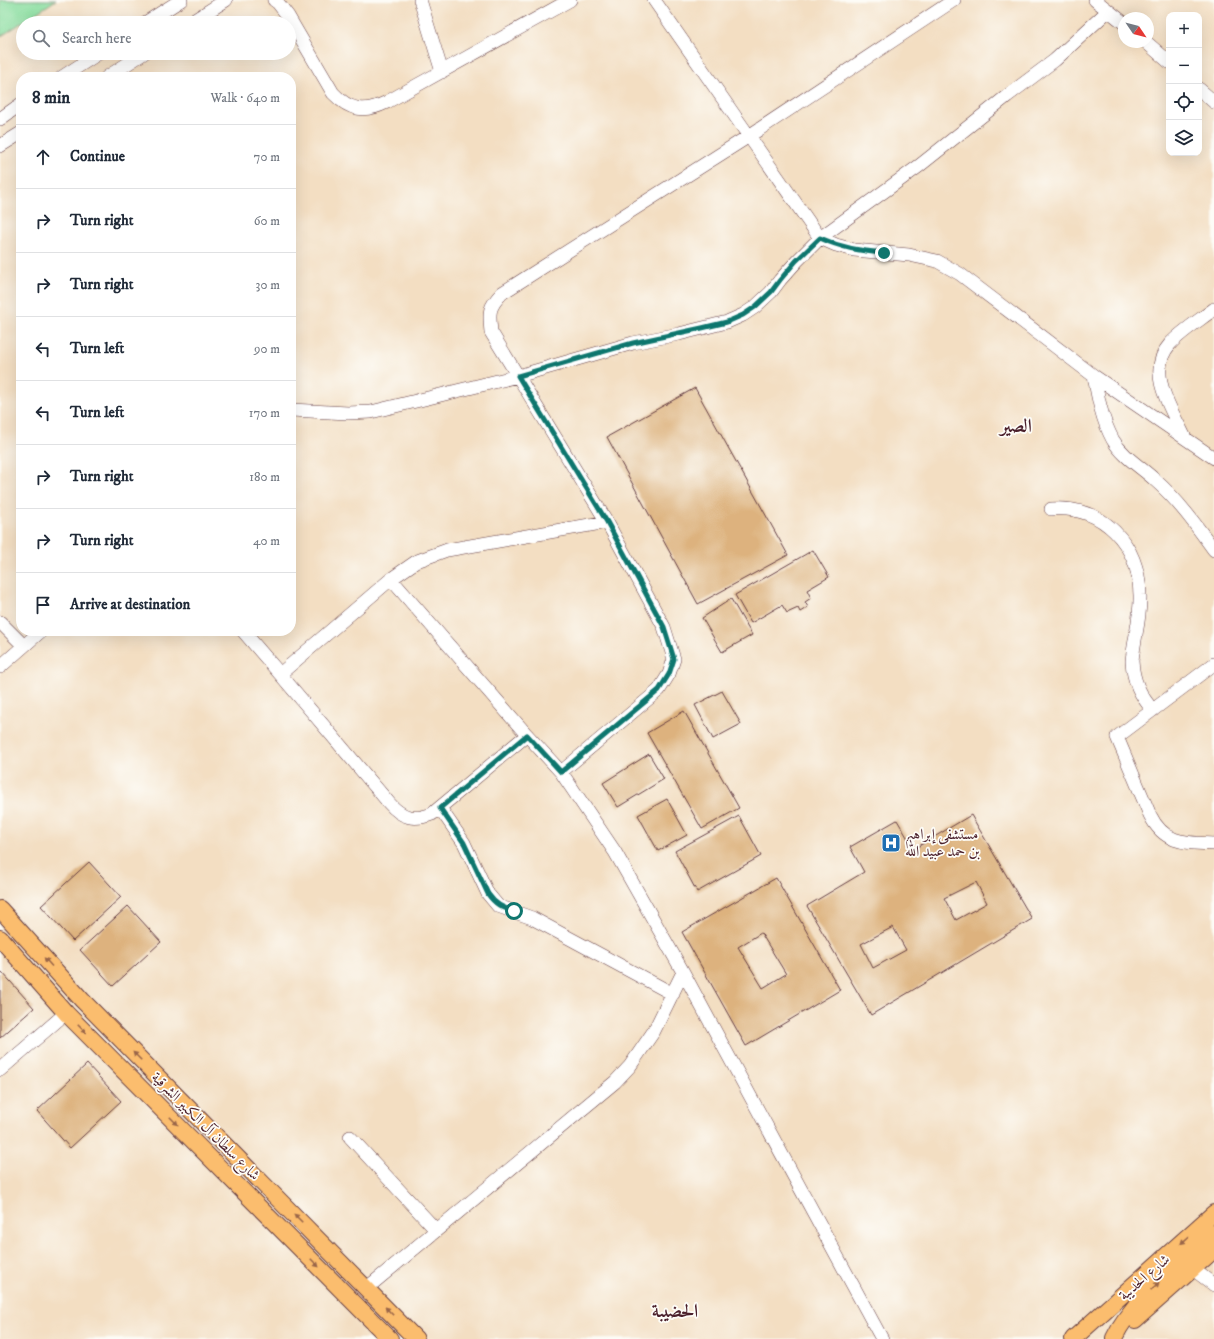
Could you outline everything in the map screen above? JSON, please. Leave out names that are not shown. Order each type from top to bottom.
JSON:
[{"type":"main road","name":"شارع سلطان آل الكبير الشرقية","points":[[0,909],[82,1000],[416,1339]]},
{"type":"main road","name":"شارع سلطان آل الكبير الشرقية","points":[[0,938],[66,1013],[390,1339]]},
{"type":"main road","points":[[1113,1339],[1122,1323],[1136,1305],[1212,1221]]},
{"type":"main road","name":"شارع الحديبة","points":[[1073,1339],[1212,1221]]},
{"type":"main road","name":"شارع الحديبة","points":[[1113,1339],[1214,1250]]},
{"type":"street","points":[[156,16],[180,0]]},
{"type":"street","points":[[201,16],[226,0]]},
{"type":"street","points":[[274,0],[288,16]]},
{"type":"street","points":[[420,0],[442,72]]},
{"type":"street","points":[[296,30],[333,93],[341,102],[352,107],[364,109],[376,108],[570,0]]},
{"type":"street","points":[[561,772],[659,690],[669,674],[674,659],[664,627],[607,522],[491,332],[489,316],[492,304],[502,293],[749,136],[954,0]]},
{"type":"street","points":[[1095,0],[1118,18]]},
{"type":"street","points":[[658,2],[820,238],[836,245],[854,250],[909,255],[937,261],[960,274],[1094,376],[1214,458]]},
{"type":"street","points":[[296,410],[348,413],[371,412],[518,376],[633,343],[721,323],[743,315],[755,307],[771,292],[796,261],[820,238],[919,166],[1001,100],[1054,60],[1108,11]]},
{"type":"street","points":[[1153,48],[1166,59]]},
{"type":"street","points":[[70,72],[88,60]]},
{"type":"street","points":[[115,72],[133,60]]},
{"type":"street","points":[[1202,92],[1214,102]]},
{"type":"street","points":[[0,118],[16,107]]},
{"type":"street","points":[[0,146],[16,136]]},
{"type":"street","points":[[1185,439],[1163,392],[1159,367],[1163,354],[1170,344],[1214,309]]},
{"type":"street","points":[[1094,376],[1103,418],[1114,442],[1123,453],[1155,480],[1187,513],[1214,550]]},
{"type":"street","points":[[1051,509],[1071,509],[1091,515],[1112,530],[1123,542],[1129,552],[1138,573],[1140,597],[1140,611],[1133,652],[1132,669],[1140,693],[1153,710]]},
{"type":"street","points":[[280,674],[391,579],[417,562],[447,550],[607,522]]},
{"type":"street","points":[[391,579],[561,772],[615,852],[684,972],[882,1339]]},
{"type":"street","points":[[0,622],[24,646]]},
{"type":"street","points":[[0,667],[35,636]]},
{"type":"street","points":[[247,636],[395,811],[404,816],[413,818],[432,814],[527,735]]},
{"type":"street","points":[[1214,664],[1117,737],[1154,824],[1169,837],[1178,841],[1214,844]]},
{"type":"street","points":[[440,808],[464,843],[488,894],[498,906],[532,918],[673,994]]},
{"type":"street","points":[[367,1288],[615,1082],[643,1050],[684,972]]},
{"type":"street","points":[[0,1070],[66,1013]]},
{"type":"street","points":[[350,1137],[436,1230]]},
{"type":"street","points":[[1193,1269],[1214,1285]]},
{"type":"green space","points":[[0,0],[56,0],[32,16],[16,16],[16,26],[0,37]]},
{"type":"building","points":[[695,388],[788,555],[698,604],[607,437]]},
{"type":"building","points":[[813,550],[829,577],[807,590],[811,598],[805,602],[808,607],[800,612],[798,608],[787,613],[782,605],[751,623],[735,595]]},
{"type":"building","points":[[731,599],[752,635],[722,652],[702,618]]},
{"type":"building","points":[[722,691],[741,724],[713,739],[695,705]]},
{"type":"building","points":[[684,711],[739,808],[702,829],[647,733]]},
{"type":"building","points":[[649,754],[664,779],[618,807],[603,783]]},
{"type":"building","points":[[667,799],[687,835],[658,851],[638,815]]},
{"type":"building","points":[[971,815],[1032,919],[871,1015],[807,906],[864,872],[850,847],[897,820],[914,849]],"holes":[[[976,882],[987,903],[956,920],[944,898]],[[893,927],[906,950],[873,968],[861,944]]]},
{"type":"building","points":[[739,816],[761,856],[697,892],[675,851]]},
{"type":"building","points":[[89,862],[121,897],[73,941],[41,906]]},
{"type":"building","points":[[776,878],[840,990],[746,1046],[682,932]],"holes":[[[761,933],[786,974],[763,988],[738,947]]]},
{"type":"building","points":[[128,906],[161,942],[113,986],[80,950]]},
{"type":"building","points":[[2,972],[34,1008],[0,1038],[0,973]]},
{"type":"building","points":[[87,1064],[121,1101],[70,1148],[37,1111]]},
{"type":"place","name":"مستشفى إبراهيم بن حمد عبيد الله","points":[[891,843]]},
{"type":"district","name":"الصير","points":[[1016,425]]},
{"type":"district","name":"الحضيبة","points":[[675,1310]]},
{"type":"route","points":[[514,911],[498,906],[492,900],[464,843],[440,808],[527,735],[561,772],[659,690],[669,674],[674,659],[664,627],[607,522],[518,376],[633,343],[679,334],[727,322],[743,315],[755,307],[771,292],[796,261],[820,238],[836,245],[854,250],[884,253]]}]
